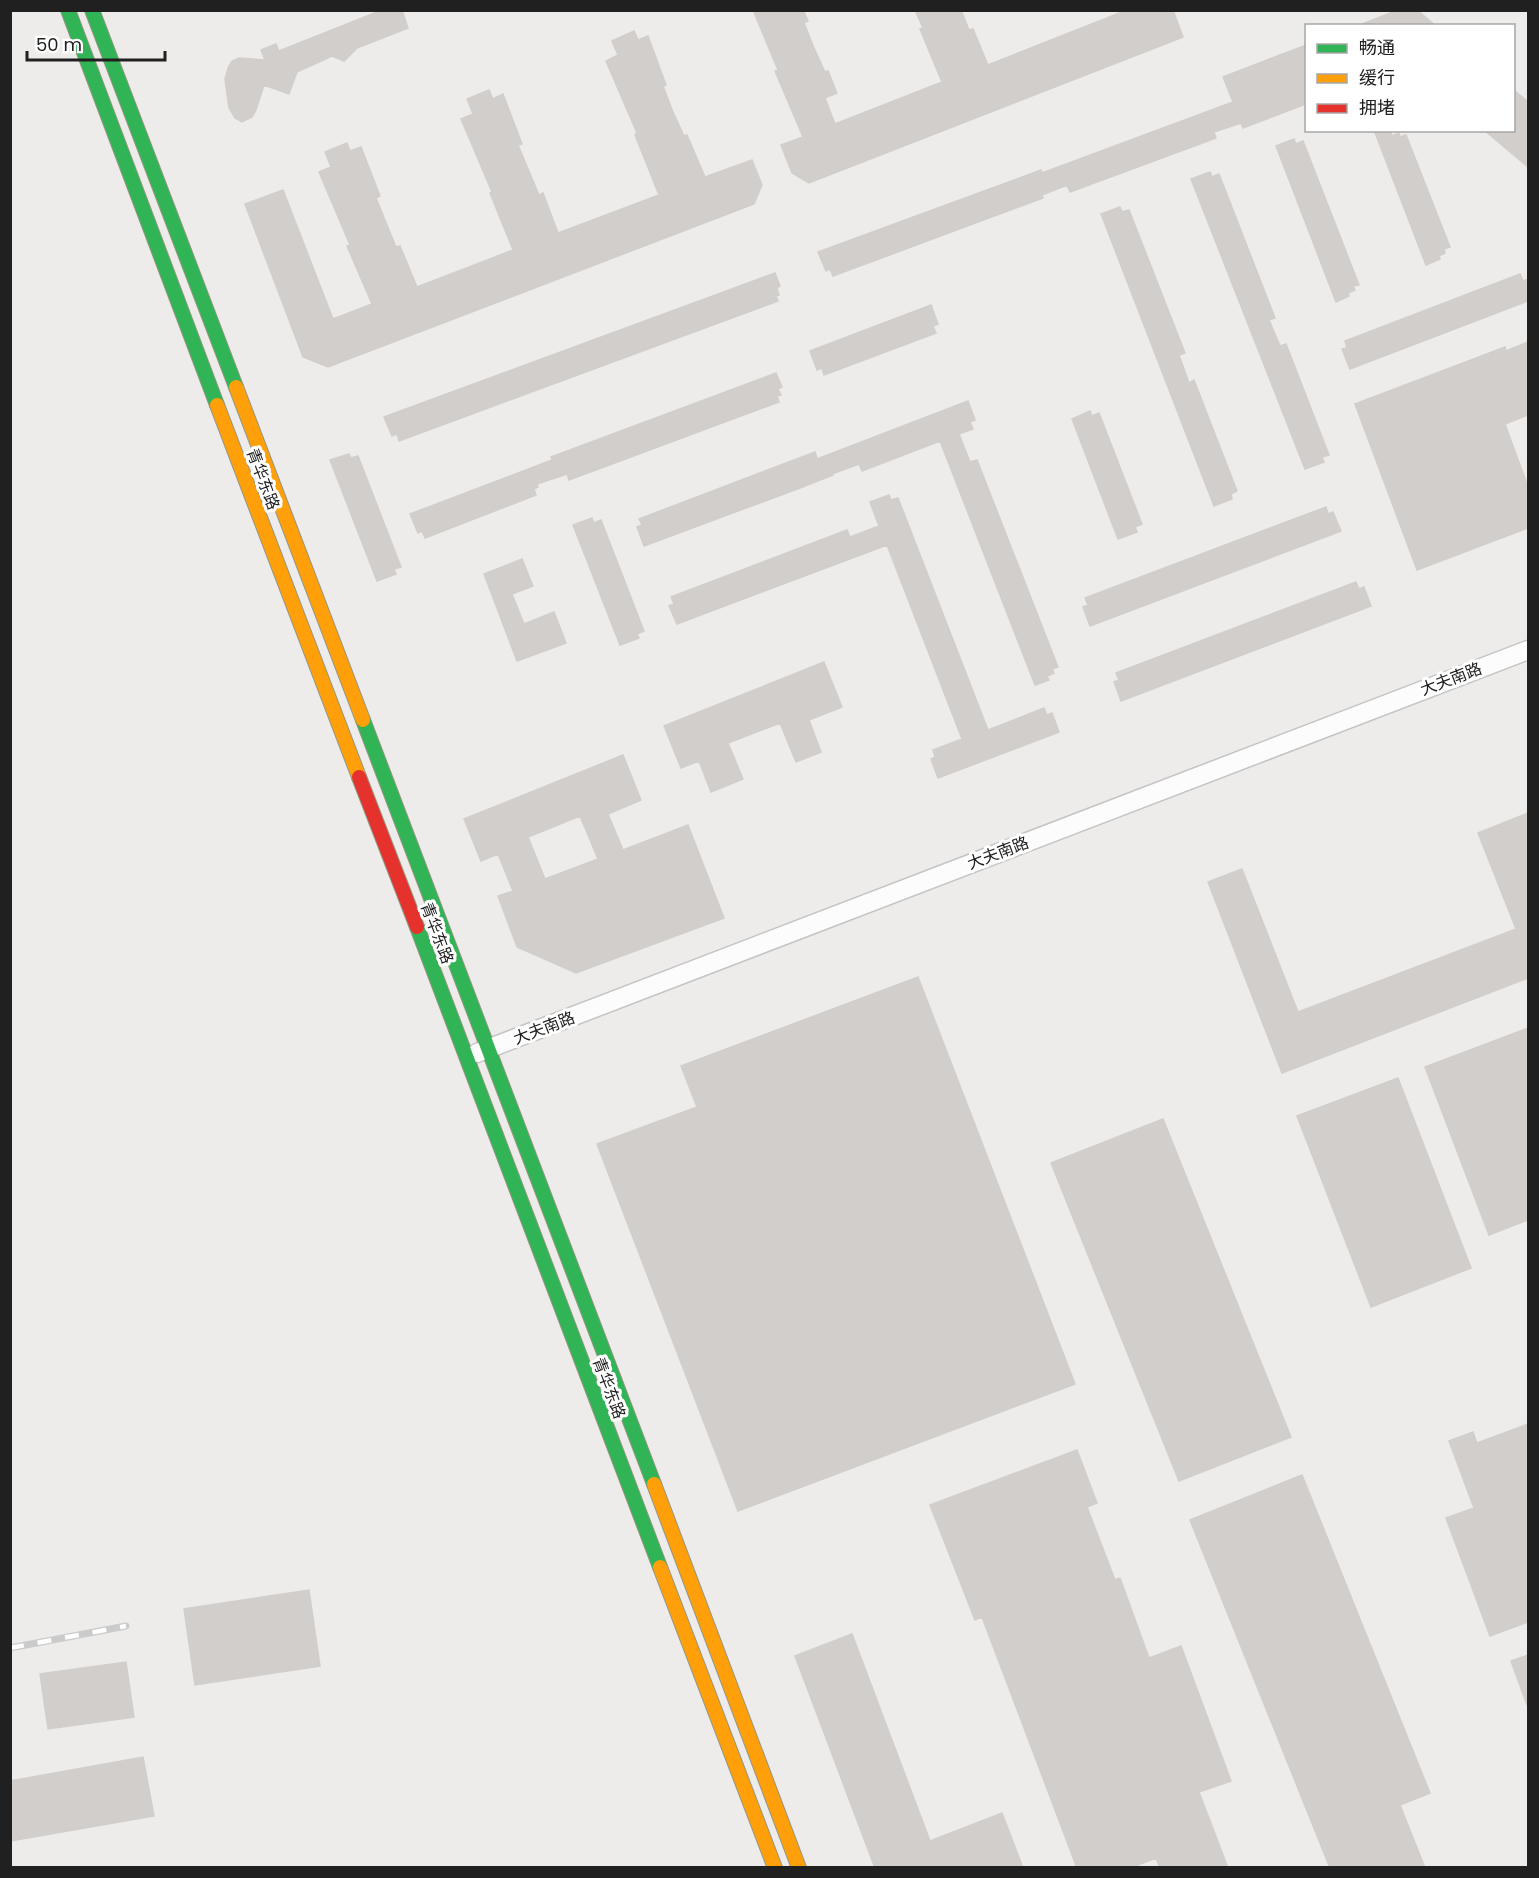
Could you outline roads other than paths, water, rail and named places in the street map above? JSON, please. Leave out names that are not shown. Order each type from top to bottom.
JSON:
[{"type":"main road","name":"青华东路","points":[[68,10],[775,1868]]},
{"type":"main road","name":"青华东路","points":[[92,10],[489,1048],[799,1868]]},
{"type":"street","name":"大夫南路","points":[[467,1057],[1528,650]]},
{"type":"railway","points":[[10,1648],[126,1626]]}]
